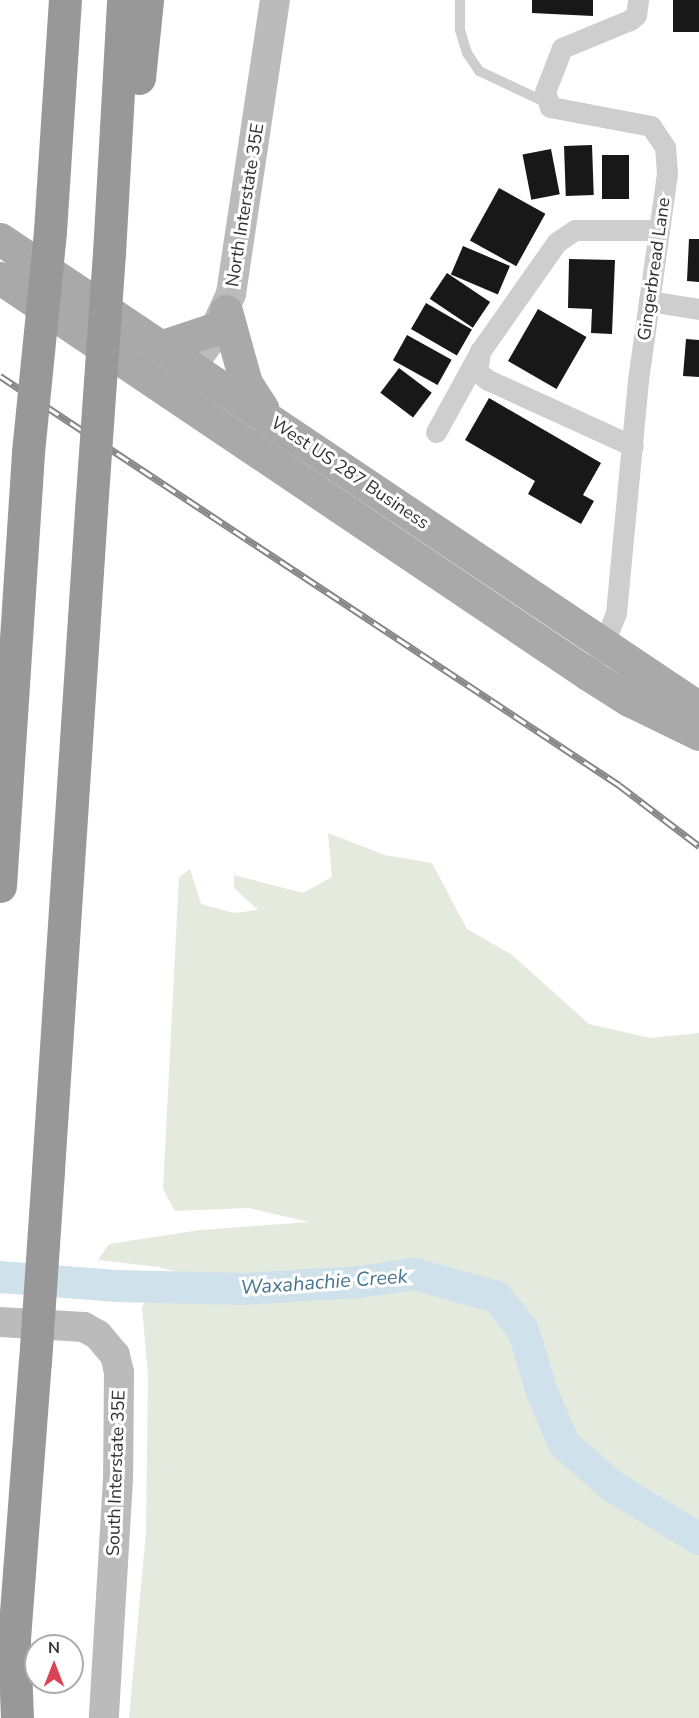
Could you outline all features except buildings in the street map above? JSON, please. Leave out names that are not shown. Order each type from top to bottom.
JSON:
[{"type":"highway","points":[[17,1718],[14,1639],[35,1362],[110,239],[123,0]]},
{"type":"highway","points":[[110,239],[132,145],[147,0]]},
{"type":"highway","points":[[0,886],[28,452],[50,231],[62,10]]},
{"type":"main road","name":"North Interstate 35E","points":[[172,393],[194,365],[221,320],[236,270],[275,0]]},
{"type":"main road","name":"West US 287 Business","points":[[0,239],[194,365],[276,423],[596,660],[629,700],[699,734]]},
{"type":"main road","name":"West US 287 Business","points":[[0,278],[172,393],[596,660],[699,708]]},
{"type":"main road","points":[[163,346],[221,320],[252,396],[276,423]]},
{"type":"main road","name":"South Interstate 35E","points":[[0,1322],[84,1327],[98,1335],[115,1355],[119,1372],[118,1479],[104,1718]]},
{"type":"street","points":[[545,102],[552,66],[562,48],[630,20],[636,15],[638,0]]},
{"type":"street","name":"Gingerbread Lane","points":[[545,102],[550,107],[651,126],[660,136],[667,174],[649,301],[616,613],[596,660]]},
{"type":"street","points":[[436,432],[481,350],[557,242],[575,230],[659,230]]},
{"type":"street","points":[[649,301],[699,309]]},
{"type":"street","points":[[481,350],[477,372],[488,380],[633,446]]},
{"type":"lane","points":[[460,0],[460,30],[467,53],[479,71],[545,102]]},
{"type":"shaded area","points":[[328,833],[385,855],[432,863],[467,929],[511,954],[589,1024],[650,1038],[699,1033],[699,1718],[129,1718],[146,1532],[148,1376],[142,1307],[150,1294],[282,1302],[335,1286],[268,1278],[208,1280],[158,1267],[98,1260],[109,1244],[200,1230],[309,1222],[249,1208],[175,1211],[163,1189],[179,877],[190,869],[201,904],[234,913],[258,910],[234,888],[234,875],[303,893],[332,877]]},
{"type":"waterway","name":"Waxahachie Creek","points":[[0,1277],[117,1286],[243,1289],[359,1282],[414,1274],[497,1297],[523,1330],[542,1392],[564,1444],[612,1486],[699,1539]]},
{"type":"railway","points":[[0,376],[619,785],[699,846]]}]
